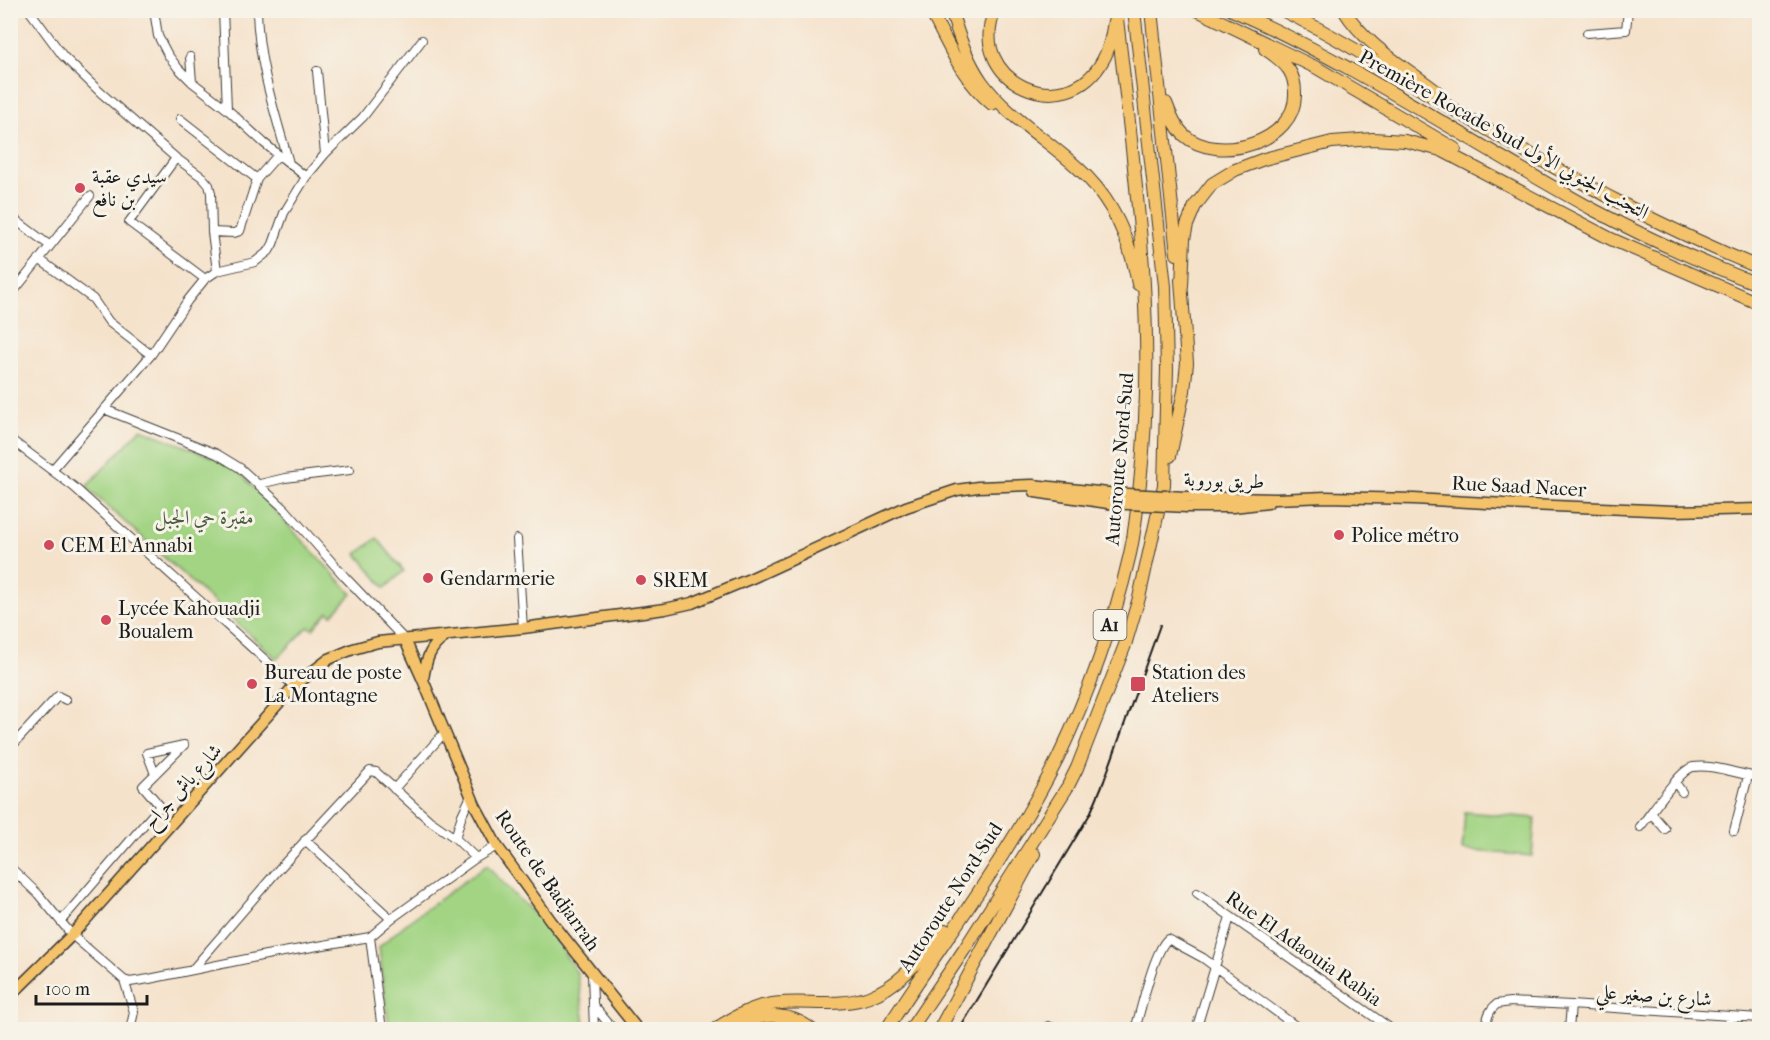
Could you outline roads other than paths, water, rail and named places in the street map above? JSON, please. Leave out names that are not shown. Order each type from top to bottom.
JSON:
[{"type":"highway","points":[[930,10],[956,61],[976,88],[987,100],[1079,169],[1115,213],[1136,272],[1147,334]]},
{"type":"highway","points":[[951,10],[966,54],[982,81],[1032,133]]},
{"type":"highway","points":[[995,10],[990,35],[997,64],[1016,84],[1046,93],[1057,93],[1079,86],[1098,69],[1107,52],[1116,11]]},
{"type":"highway","points":[[1197,10],[1294,56],[1554,208]]},
{"type":"highway","name":"Première Rocade Sud التجنب الجنوبي الأول","points":[[1232,10],[1365,78],[1595,210],[1650,239],[1760,285]]},
{"type":"highway","name":"Première Rocade Sud التجنب الجنوبي الأول","points":[[1282,10],[1348,46],[1482,127],[1628,208],[1760,268]]},
{"type":"highway","points":[[1344,10],[1351,22],[1378,49],[1482,127]]},
{"type":"highway","name":"Autoroute Nord-Sud","points":[[886,1029],[981,888],[1030,807],[1073,725],[1106,638],[1130,557],[1142,460],[1146,405],[1147,334],[1140,219],[1116,11]]},
{"type":"highway","name":"Autoroute Nord-Sud","points":[[910,1029],[987,915],[1068,786],[1125,645],[1139,598],[1164,485],[1167,369],[1165,286],[1135,12]]},
{"type":"highway","points":[[1152,14],[1182,286],[1186,363],[1184,391],[1164,485]]},
{"type":"highway","points":[[1155,48],[1166,101],[1177,127],[1200,145],[1232,148],[1272,135],[1281,128],[1291,115],[1295,96],[1291,72],[1247,35]]},
{"type":"highway","points":[[1182,286],[1184,239],[1187,225],[1195,206],[1212,184],[1223,176],[1248,164],[1332,142],[1354,139],[1389,140],[1405,141],[1441,150],[1611,239],[1760,304]]},
{"type":"highway","points":[[939,1029],[1023,876],[1068,786]]},
{"type":"highway","points":[[714,1029],[753,1008],[781,1003],[842,1002],[870,996],[884,990],[914,966],[981,888]]},
{"type":"highway","points":[[732,1029],[750,1020],[772,1015],[793,1018],[812,1029]]},
{"type":"main road","name":"طريق بوروبة","points":[[523,628],[665,609],[692,603],[922,501],[957,490],[1012,486],[1039,493],[1250,506],[1276,499]]},
{"type":"main road","name":"Rue Saad Nacer","points":[[1276,499],[1326,497],[1414,499],[1526,506],[1674,511],[1760,509]]},
{"type":"main road","name":"شارع باش جراح","points":[[10,996],[72,935],[294,686],[329,659],[378,642],[523,628]]},
{"type":"main road","points":[[423,680],[431,650],[447,636]]},
{"type":"main road","name":"Route de Badjarrah","points":[[405,640],[471,796],[497,846],[592,974],[638,1029]]},
{"type":"street","points":[[29,10],[63,56],[100,92],[209,185],[217,272]]},
{"type":"street","points":[[154,10],[158,36],[168,55],[192,82],[306,177]]},
{"type":"street","points":[[223,10],[227,109]]},
{"type":"street","points":[[1587,33],[1626,30],[1628,10]]},
{"type":"street","points":[[268,13],[257,14],[259,43],[266,80],[290,163]]},
{"type":"street","points":[[52,470],[151,355],[205,279],[217,272],[248,264],[269,251],[284,213],[306,177],[325,154],[363,117],[422,40]]},
{"type":"street","points":[[190,57],[192,82]]},
{"type":"street","points":[[317,71],[325,154]]},
{"type":"street","points":[[180,119],[257,179]]},
{"type":"street","points":[[212,232],[240,231],[257,179],[278,154]]},
{"type":"street","points":[[176,158],[129,222],[205,279]]},
{"type":"street","points":[[10,296],[90,195]]},
{"type":"street","points":[[10,216],[49,245]]},
{"type":"street","points":[[39,259],[93,299],[109,322],[151,355]]},
{"type":"street","points":[[104,410],[217,454],[235,464],[260,484],[285,509],[405,640]]},
{"type":"street","points":[[10,439],[52,470],[294,686]]},
{"type":"street","points":[[260,484],[285,478],[350,470]]},
{"type":"street","points":[[516,539],[523,628]]},
{"type":"street","points":[[10,747],[57,696],[66,700]]},
{"type":"street","points":[[394,789],[445,732]]},
{"type":"street","points":[[1640,827],[1684,771],[1693,767],[1760,777]]},
{"type":"street","points":[[192,970],[305,840],[368,772],[376,772],[429,820],[455,838],[476,858]]},
{"type":"street","points":[[61,921],[160,806],[143,786],[155,774]]},
{"type":"street","points":[[1734,831],[1748,776]]},
{"type":"street","points":[[1675,782],[1682,792]]},
{"type":"street","points":[[455,838],[471,796]]},
{"type":"street","points":[[1651,813],[1665,829]]},
{"type":"street","points":[[305,840],[391,919]]},
{"type":"street","points":[[124,980],[137,981],[370,937],[391,919],[476,858],[497,846]]},
{"type":"street","points":[[10,867],[72,935],[124,980],[134,1012],[130,1029]]},
{"type":"street","name":"Rue El Adaouia Rabia","points":[[1197,893],[1393,1029]]},
{"type":"street","points":[[1196,1029],[1230,917]]},
{"type":"street","points":[[370,937],[382,1029]]},
{"type":"street","points":[[1135,1029],[1161,947],[1168,939],[1203,958],[1301,1029]]},
{"type":"street","points":[[592,974],[594,1029]]},
{"type":"street","points":[[1488,1029],[1490,1013],[1497,1004],[1510,1002],[1571,1005]]},
{"type":"street","points":[[593,1005],[614,1029]]},
{"type":"street","name":"شارع بن صغير علي","points":[[1569,1029],[1571,1005],[1759,1018]]},
{"type":"street","points":[[1730,1017],[1730,1029]]},
{"type":"street","points":[[1044,1029],[1048,1026],[1059,1029]]},
{"type":"railway","points":[[959,1030],[1090,814],[1160,625]]},
{"type":"place","name":"سيدي عقبة بن نافع","points":[[80,188]]},
{"type":"place","name":"Police métro","points":[[1339,535]]},
{"type":"place","name":"CEM El Annabi","points":[[49,545]]},
{"type":"place","name":"Gendarmerie","points":[[428,578]]},
{"type":"place","name":"SREM","points":[[641,580]]},
{"type":"place","name":"Lycée Kahouadji Boualem","points":[[106,620]]},
{"type":"place","name":"Bureau de poste La Montagne","points":[[252,684]]},
{"type":"place","name":"Station des Ateliers","points":[[1138,684]]},
{"type":"park label","name":"مقبرة حي الجبل","points":[[204,517]]}]
